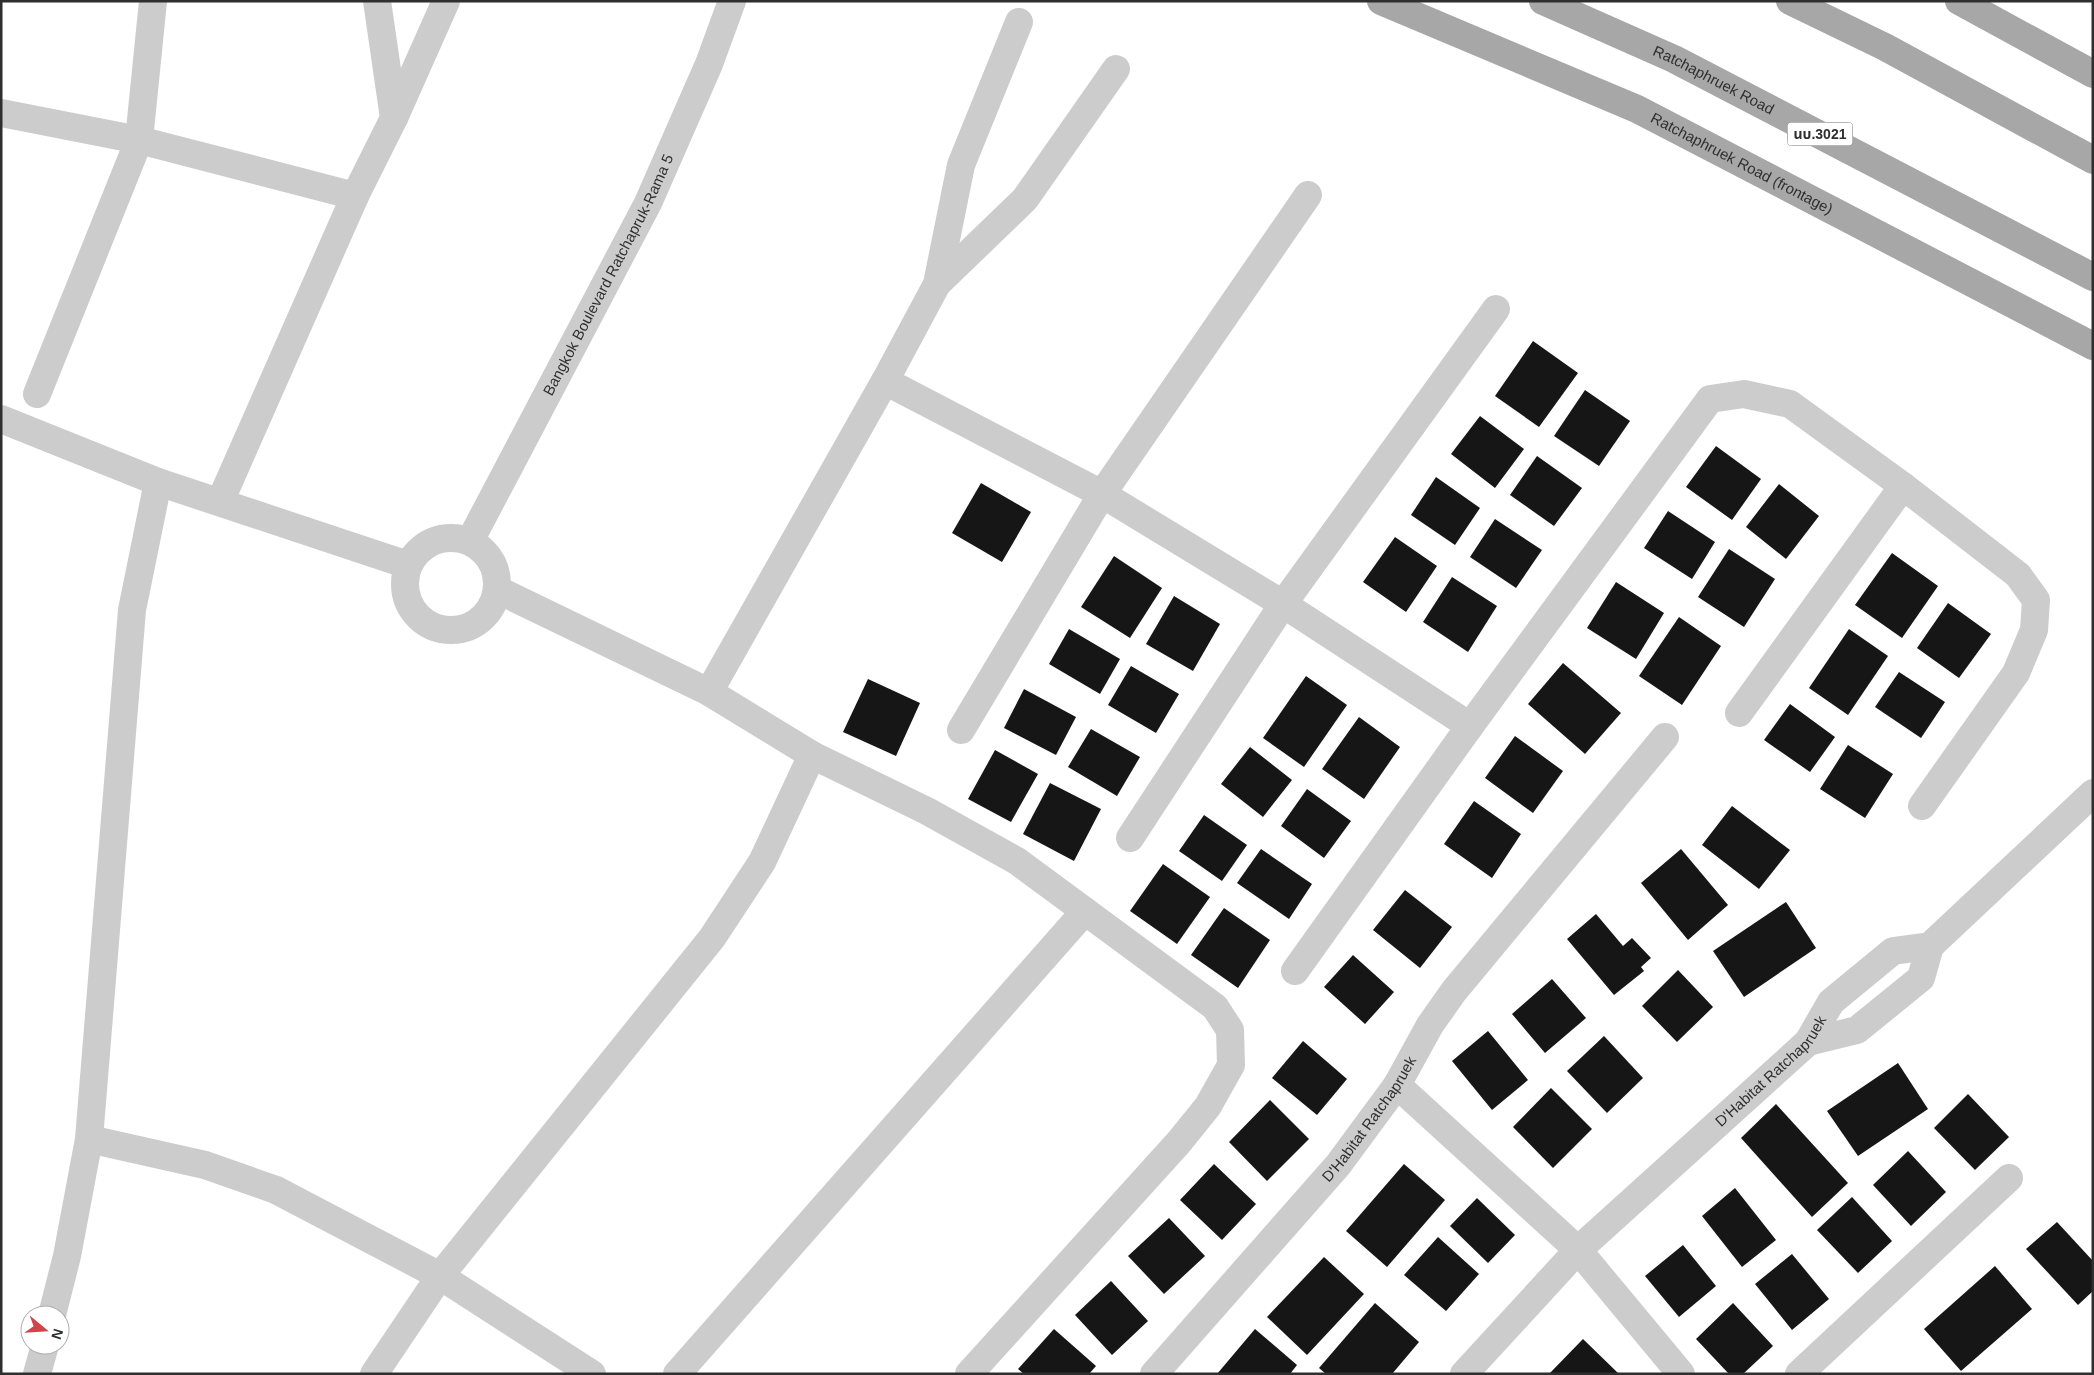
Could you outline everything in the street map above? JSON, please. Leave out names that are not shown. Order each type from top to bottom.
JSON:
[{"type":"main road","name":"Ratchaphruek Road (frontage)","points":[[1381,1],[1637,110],[2093,346]]},
{"type":"main road","points":[[1396,1],[1427,20]]},
{"type":"main road","name":"Ratchaphruek Road","points":[[1543,1],[1674,58],[2093,277]]},
{"type":"main road","points":[[1790,1],[1885,47],[2093,160]]},
{"type":"main road","points":[[1959,1],[2093,74]]},
{"type":"street","points":[[38,394],[139,140],[153,1]]},
{"type":"street","points":[[377,1],[394,118]]},
{"type":"street","points":[[220,502],[355,196],[394,118],[446,1]]},
{"type":"street","name":"Bangkok Boulevard Ratchapruk-Rama 5","points":[[470,541],[648,203],[709,64],[732,1]]},
{"type":"street","points":[[710,692],[886,381],[937,284],[961,165],[1019,22]]},
{"type":"street","points":[[937,284],[1025,199],[1116,69]]},
{"type":"street","points":[[1,113],[139,140],[355,196]]},
{"type":"street","points":[[961,730],[1102,494],[1308,196]]},
{"type":"street","points":[[1130,838],[1283,604],[1496,309]]},
{"type":"street","points":[[886,381],[1102,494],[1283,604],[1470,726]]},
{"type":"street","points":[[1295,971],[1470,726],[1710,399],[1744,394],[1790,404],[1903,486],[2018,575],[2036,600],[2034,630],[2016,673],[1922,806]]},
{"type":"street","points":[[1,420],[158,482],[408,566]]},
{"type":"street","points":[[55,1305],[67,1256],[89,1139],[132,610],[158,482]]},
{"type":"street","points":[[1739,713],[1903,486]]},
{"type":"street","points":[[446,537],[470,541],[486,553],[496,570],[498,590],[487,615],[465,630],[438,630],[416,616],[405,592],[408,566],[424,546],[446,537]]},
{"type":"street","points":[[498,590],[710,692],[812,755],[927,811],[1017,861],[1216,1007],[1230,1030],[1231,1065],[1208,1106],[1179,1142],[970,1374]]},
{"type":"street","name":"D'Habitat Ratchapruek","points":[[1154,1374],[1338,1165],[1397,1085],[1430,1025],[1454,991],[1665,737]]},
{"type":"street","points":[[374,1374],[440,1276],[712,938],[762,862],[812,755]]},
{"type":"street","points":[[1808,1042],[1857,1030],[1921,978],[1930,946],[2093,793]]},
{"type":"street","points":[[677,1374],[1085,911]]},
{"type":"street","name":"D'Habitat Ratchapruek","points":[[1464,1374],[1578,1250],[1808,1042],[1831,1002],[1894,951],[1930,946]]},
{"type":"street","points":[[1397,1085],[1578,1250],[1681,1374]]},
{"type":"street","points":[[89,1139],[205,1165],[276,1190],[440,1276],[592,1374]]},
{"type":"street","points":[[1799,1374],[2009,1178]]},
{"type":"street","points":[[37,1374],[42,1355]]},
{"type":"building","points":[[1533,341],[1578,373],[1539,427],[1495,396]]},
{"type":"building","points":[[1585,390],[1630,421],[1599,466],[1554,436]]},
{"type":"building","points":[[1480,416],[1524,449],[1495,488],[1451,454]]},
{"type":"building","points":[[1716,446],[1761,479],[1732,520],[1686,487]]},
{"type":"building","points":[[1537,456],[1582,488],[1554,526],[1510,495]]},
{"type":"building","points":[[1436,477],[1480,508],[1455,545],[1411,515]]},
{"type":"building","points":[[981,483],[1031,512],[1002,562],[952,533]]},
{"type":"building","points":[[1779,484],[1819,516],[1786,559],[1746,527]]},
{"type":"building","points":[[1668,511],[1715,542],[1692,579],[1644,548]]},
{"type":"building","points":[[1495,519],[1542,550],[1516,588],[1470,557]]},
{"type":"building","points":[[1395,537],[1437,566],[1406,612],[1363,582]]},
{"type":"building","points":[[1729,549],[1775,579],[1744,627],[1698,597]]},
{"type":"building","points":[[1892,553],[1938,586],[1902,638],[1855,605]]},
{"type":"building","points":[[1114,556],[1162,588],[1130,638],[1081,607]]},
{"type":"building","points":[[1452,577],[1497,606],[1468,652],[1423,622]]},
{"type":"building","points":[[1616,582],[1664,613],[1636,659],[1587,628]]},
{"type":"building","points":[[1174,596],[1220,624],[1193,671],[1146,644]]},
{"type":"building","points":[[1948,603],[1991,634],[1959,678],[1917,648]]},
{"type":"building","points":[[1679,617],[1721,646],[1682,705],[1639,676]]},
{"type":"building","points":[[1069,629],[1120,659],[1100,694],[1049,664]]},
{"type":"building","points":[[1849,629],[1888,656],[1848,715],[1809,688]]},
{"type":"building","points":[[1563,663],[1621,713],[1585,754],[1528,704]]},
{"type":"building","points":[[1131,666],[1179,694],[1156,733],[1108,705]]},
{"type":"building","points":[[1899,672],[1945,702],[1921,738],[1875,707]]},
{"type":"building","points":[[1306,676],[1347,705],[1304,767],[1263,738]]},
{"type":"building","points":[[868,679],[920,703],[896,756],[843,732]]},
{"type":"building","points":[[1024,689],[1076,717],[1056,755],[1004,728]]},
{"type":"building","points":[[1790,704],[1835,737],[1810,772],[1764,740]]},
{"type":"building","points":[[1359,717],[1400,747],[1364,799],[1322,769]]},
{"type":"building","points":[[1091,729],[1140,757],[1117,796],[1068,767]]},
{"type":"building","points":[[1515,736],[1563,771],[1533,813],[1485,778]]},
{"type":"building","points":[[1848,745],[1893,774],[1865,818],[1820,789]]},
{"type":"building","points":[[1250,747],[1292,780],[1263,817],[1221,784]]},
{"type":"building","points":[[995,750],[1038,774],[1011,822],[968,799]]},
{"type":"building","points":[[1050,783],[1101,809],[1074,861],[1023,834]]},
{"type":"building","points":[[1307,789],[1351,821],[1324,858],[1281,826]]},
{"type":"building","points":[[1474,801],[1521,834],[1492,878],[1444,844]]},
{"type":"building","points":[[1732,806],[1790,850],[1759,889],[1702,845]]},
{"type":"building","points":[[1204,815],[1247,845],[1222,881],[1179,851]]},
{"type":"building","points":[[1261,849],[1312,884],[1289,919],[1237,883]]},
{"type":"building","points":[[1681,849],[1728,905],[1688,940],[1641,883]]},
{"type":"building","points":[[1163,864],[1210,897],[1177,944],[1130,911]]},
{"type":"building","points":[[1405,890],[1452,927],[1420,968],[1373,930]]},
{"type":"building","points":[[1786,902],[1816,948],[1744,997],[1713,951]]},
{"type":"building","points":[[1224,908],[1270,940],[1238,988],[1191,955]]},
{"type":"building","points":[[1596,914],[1623,946],[1632,938],[1651,958],[1641,967],[1644,971],[1614,995],[1567,939]]},
{"type":"building","points":[[1353,955],[1394,992],[1365,1024],[1324,987]]},
{"type":"building","points":[[1678,970],[1713,1007],[1677,1042],[1642,1006]]},
{"type":"building","points":[[1552,979],[1586,1018],[1545,1053],[1512,1014]]},
{"type":"building","points":[[1488,1031],[1528,1080],[1492,1110],[1452,1061]]},
{"type":"building","points":[[1604,1036],[1643,1078],[1607,1113],[1567,1071]]},
{"type":"building","points":[[1303,1041],[1347,1079],[1317,1115],[1272,1078]]},
{"type":"building","points":[[1898,1063],[1928,1109],[1858,1156],[1827,1111]]},
{"type":"building","points":[[1551,1088],[1592,1129],[1553,1168],[1513,1127]]},
{"type":"building","points":[[1968,1094],[2009,1137],[1975,1170],[1934,1128]]},
{"type":"building","points":[[1270,1100],[1309,1139],[1267,1181],[1229,1142]]},
{"type":"building","points":[[1776,1104],[1848,1183],[1812,1217],[1741,1138]]},
{"type":"building","points":[[1908,1151],[1946,1192],[1911,1226],[1873,1185]]},
{"type":"building","points":[[1214,1164],[1256,1204],[1222,1240],[1180,1200]]},
{"type":"building","points":[[1404,1164],[1445,1200],[1387,1267],[1346,1231]]},
{"type":"building","points":[[1735,1188],[1776,1240],[1742,1267],[1702,1216]]},
{"type":"building","points":[[1852,1197],[1892,1241],[1858,1273],[1817,1230]]},
{"type":"building","points":[[1477,1198],[1515,1235],[1488,1263],[1450,1226]]},
{"type":"building","points":[[1169,1218],[1205,1256],[1164,1294],[1128,1256]]},
{"type":"building","points":[[2057,1222],[2093,1261],[2093,1291],[2078,1305],[2026,1249]]},
{"type":"building","points":[[1438,1237],[1479,1274],[1446,1311],[1404,1275]]},
{"type":"building","points":[[1683,1245],[1716,1286],[1679,1317],[1645,1276]]},
{"type":"building","points":[[1792,1254],[1829,1299],[1792,1330],[1755,1284]]},
{"type":"building","points":[[1324,1257],[1364,1294],[1307,1355],[1267,1317]]},
{"type":"building","points":[[1995,1266],[2032,1309],[1961,1371],[1924,1329]]},
{"type":"building","points":[[1111,1281],[1148,1321],[1112,1355],[1075,1315]]},
{"type":"building","points":[[1375,1303],[1419,1342],[1392,1374],[1326,1374],[1319,1368]]},
{"type":"building","points":[[1733,1303],[1773,1346],[1743,1374],[1729,1374],[1696,1339]]},
{"type":"building","points":[[1054,1329],[1096,1366],[1089,1374],[1024,1374],[1018,1369]]},
{"type":"building","points":[[1255,1329],[1297,1365],[1290,1374],[1217,1374]]},
{"type":"building","points":[[1583,1339],[1619,1374],[1549,1374]]}]
